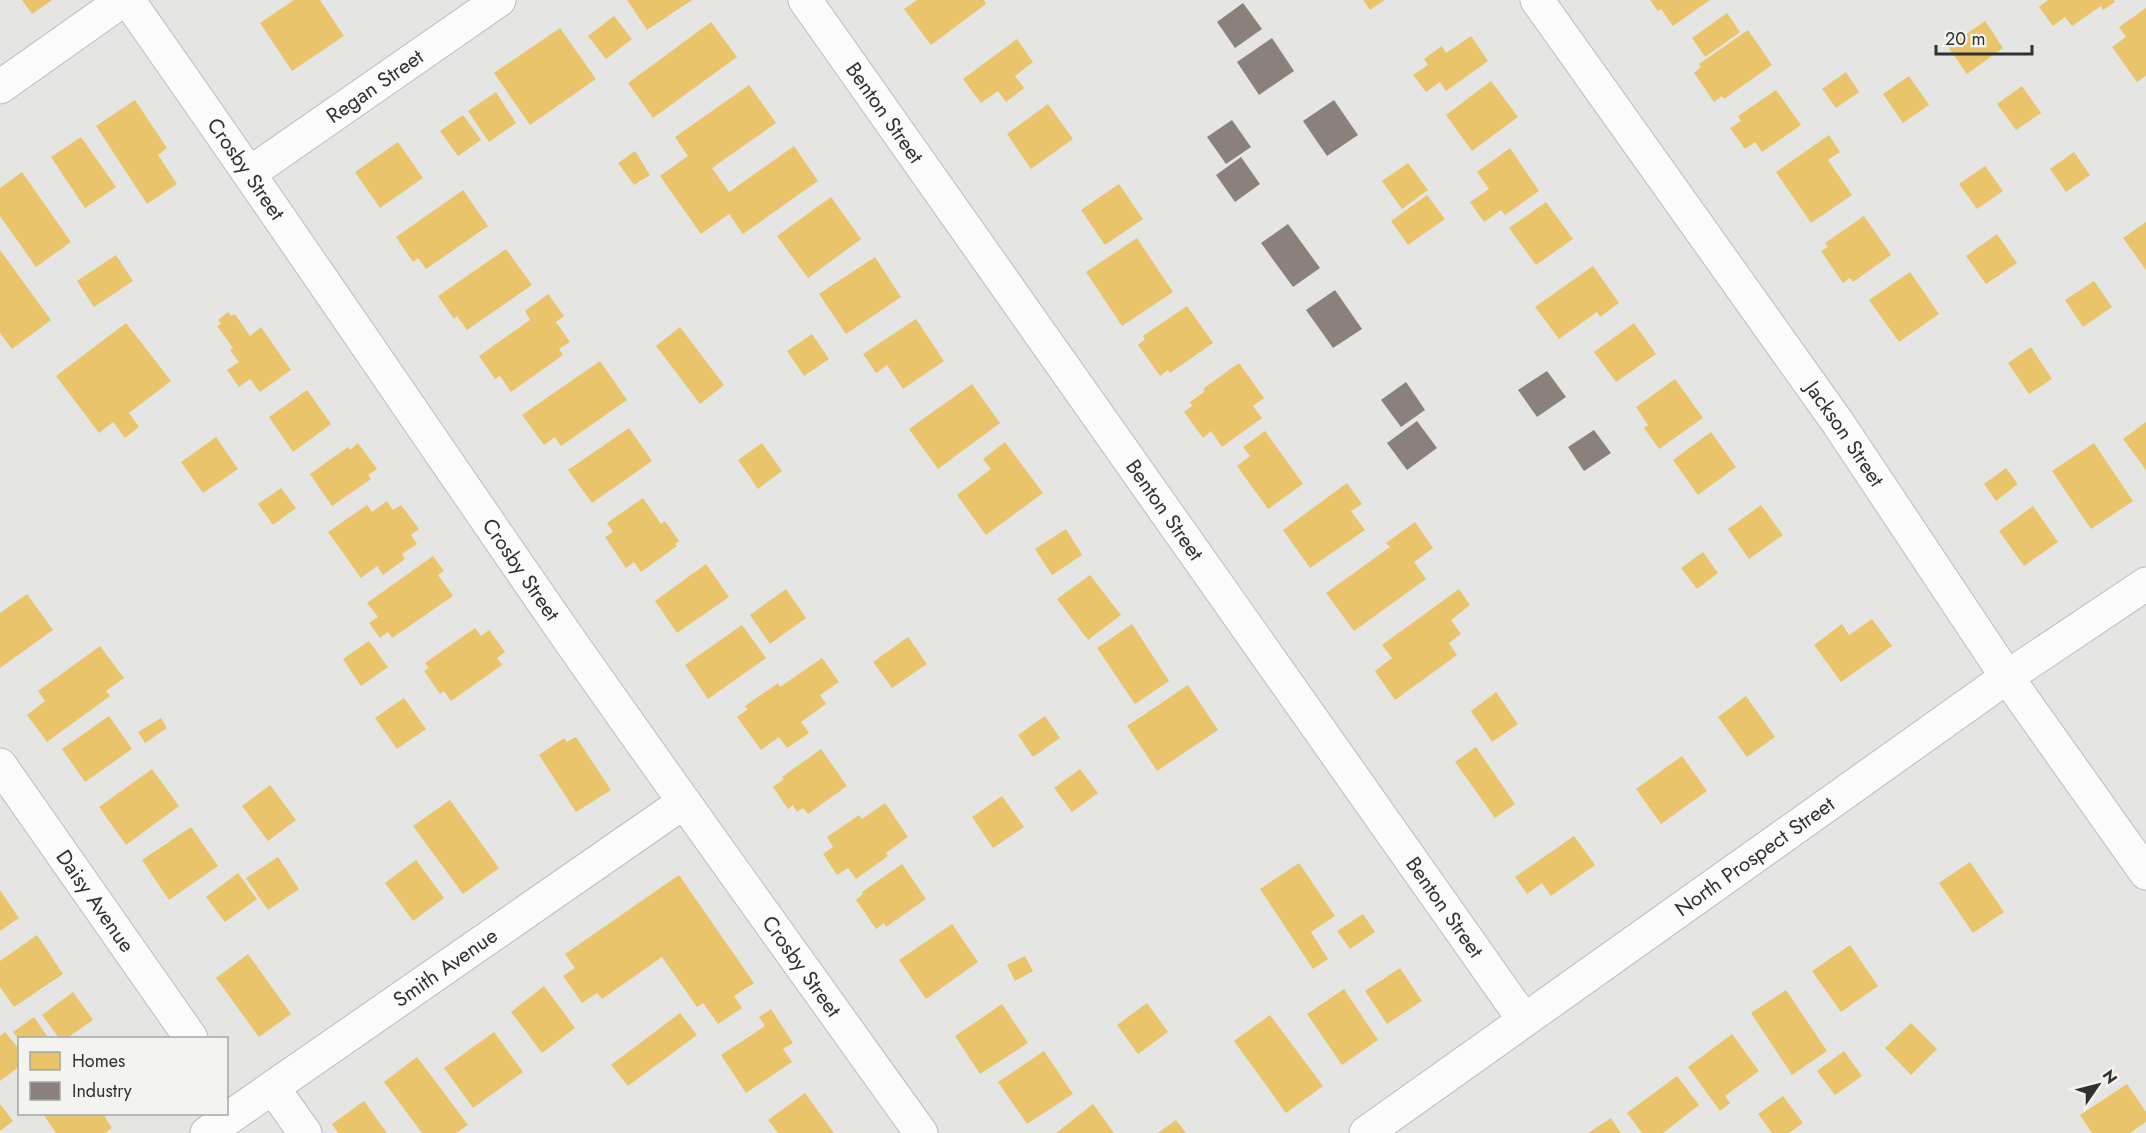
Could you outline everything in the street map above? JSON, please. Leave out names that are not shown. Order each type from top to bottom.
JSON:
[{"type":"street","points":[[0,87],[123,0]]},
{"type":"street","name":"Crosby Street","points":[[128,0],[684,802],[921,1133]]},
{"type":"street","name":"Regan Street","points":[[250,173],[499,0]]},
{"type":"street","name":"Benton Street","points":[[805,0],[1524,1020]]},
{"type":"street","name":"Jackson Street","points":[[1537,0],[1838,423],[2007,677],[2146,873]]},
{"type":"street","name":"North Prospect Street","points":[[1366,1133],[2007,677],[2146,584]]},
{"type":"street","name":"Daisy Avenue","points":[[0,765],[190,1037]]},
{"type":"street","name":"Smith Avenue","points":[[234,1100],[273,1088],[684,802]]},
{"type":"street","points":[[273,1088],[305,1133]]},
{"type":"street","name":"Smith Avenue","points":[[207,1133],[222,1115]]},
{"type":"building: Homes","points":[[22,0],[52,0],[32,14]]},
{"type":"building: Homes","points":[[294,0],[320,0],[344,36],[292,71],[260,23]]},
{"type":"building: Homes","points":[[627,0],[692,0],[647,30]]},
{"type":"building: Homes","points":[[917,0],[984,0],[986,4],[931,45],[904,9]]},
{"type":"building: Homes","points":[[1363,0],[1385,0],[1370,10]]},
{"type":"building: Homes","points":[[1650,0],[1710,0],[1673,26],[1661,9],[1658,11]]},
{"type":"building: Homes","points":[[2048,0],[2114,0],[2115,2],[2103,10],[2101,6],[2072,26],[2065,17],[2053,26],[2039,7]]},
{"type":"building: Homes","points":[[2146,8],[2146,76],[2137,82],[2112,47],[2126,37],[2119,27]]},
{"type":"building: Homes","points":[[1727,13],[1740,32],[1705,57],[1692,38]]},
{"type":"building: Homes","points":[[614,16],[632,39],[606,59],[588,36]]},
{"type":"building: Homes","points":[[1985,21],[2003,48],[1967,74],[1948,47]]},
{"type":"building: Homes","points":[[711,22],[737,57],[653,118],[628,83]]},
{"type":"building: Homes","points":[[560,28],[596,79],[530,125],[494,73]]},
{"type":"building: Homes","points":[[1748,30],[1772,65],[1724,99],[1722,96],[1714,102],[1694,73],[1701,67],[1699,64]]},
{"type":"building: Homes","points":[[1471,36],[1488,61],[1446,91],[1440,82],[1426,92],[1413,75],[1428,65],[1424,59],[1442,46],[1446,53]]},
{"type":"building: Homes","points":[[1017,39],[1033,62],[1015,76],[1024,88],[1006,102],[998,91],[981,103],[963,79]]},
{"type":"building: Homes","points":[[1846,72],[1859,92],[1836,108],[1822,89]]},
{"type":"building: Homes","points":[[1909,76],[1929,105],[1903,123],[1883,94]]},
{"type":"building: Homes","points":[[1491,81],[1518,117],[1472,151],[1446,115]]},
{"type":"building: Homes","points":[[749,85],[776,123],[712,168],[729,192],[794,146],[818,181],[743,234],[729,214],[701,234],[660,176],[688,156],[675,137]]},
{"type":"building: Homes","points":[[2022,86],[2041,113],[2016,130],[1997,104]]},
{"type":"building: Homes","points":[[1776,90],[1801,125],[1762,152],[1755,142],[1745,149],[1730,128],[1741,121],[1738,116]]},
{"type":"building: Homes","points":[[496,92],[516,123],[489,142],[468,111]]},
{"type":"building: Homes","points":[[135,100],[167,148],[158,155],[177,184],[147,204],[96,126]]},
{"type":"building: Homes","points":[[1048,104],[1073,139],[1031,169],[1007,134]]},
{"type":"building: Homes","points":[[463,115],[481,140],[458,156],[440,131]]},
{"type":"building: Homes","points":[[1829,135],[1840,152],[1828,160],[1852,195],[1811,223],[1776,172]]},
{"type":"building: Homes","points":[[81,137],[116,187],[85,208],[51,157]]},
{"type":"building: Homes","points":[[398,142],[423,178],[380,208],[355,172]]},
{"type":"building: Homes","points":[[1510,148],[1539,191],[1505,215],[1501,210],[1484,222],[1470,202],[1489,189],[1477,172]]},
{"type":"building: Homes","points":[[635,151],[650,175],[634,185],[618,163]]},
{"type":"building: Homes","points":[[2074,152],[2090,175],[2066,192],[2050,169]]},
{"type":"building: Homes","points":[[1408,163],[1428,190],[1402,209],[1382,181]]},
{"type":"building: Homes","points":[[1985,166],[2003,191],[1977,209],[1959,184]]},
{"type":"building: Homes","points":[[22,172],[71,242],[36,267],[0,216],[0,188]]},
{"type":"building: Homes","points":[[1119,184],[1143,219],[1105,245],[1081,210]]},
{"type":"building: Homes","points":[[463,190],[488,226],[426,269],[418,258],[413,262],[396,237]]},
{"type":"building: Homes","points":[[1427,195],[1445,219],[1408,245],[1391,221]]},
{"type":"building: Homes","points":[[831,197],[861,239],[808,278],[777,236]]},
{"type":"building: Homes","points":[[1546,202],[1573,239],[1536,265],[1509,228]]},
{"type":"building: Homes","points":[[1864,216],[1891,255],[1853,282],[1850,278],[1843,283],[1821,251],[1828,247],[1825,243]]},
{"type":"building: Homes","points":[[2146,222],[2146,270],[2123,238]]},
{"type":"building: Homes","points":[[1997,234],[2017,263],[1986,284],[1966,256]]},
{"type":"building: Homes","points":[[1137,238],[1173,292],[1122,326],[1086,272]]},
{"type":"building: Homes","points":[[506,249],[532,285],[467,330],[457,316],[454,319],[438,296]]},
{"type":"building: Homes","points":[[0,250],[51,320],[12,349],[0,333]]},
{"type":"building: Homes","points":[[116,255],[133,281],[94,307],[77,281]]},
{"type":"building: Homes","points":[[875,257],[901,297],[846,334],[819,294]]},
{"type":"building: Homes","points":[[1593,266],[1619,303],[1600,317],[1597,312],[1559,339],[1535,307]]},
{"type":"building: Homes","points":[[1910,272],[1939,314],[1899,342],[1869,300]]},
{"type":"building: Homes","points":[[2094,281],[2112,307],[2083,327],[2065,300]]},
{"type":"building: Homes","points":[[548,294],[564,316],[556,322],[570,342],[559,349],[563,355],[511,392],[500,376],[495,379],[479,356],[530,320],[525,311]]},
{"type":"building: Homes","points":[[1187,306],[1213,343],[1170,373],[1168,370],[1160,376],[1138,345],[1145,339],[1143,336]]},
{"type":"building: Homes","points":[[228,312],[231,316],[235,314],[250,336],[261,327],[291,370],[260,392],[250,379],[239,387],[227,370],[239,362],[230,350],[233,348],[217,326],[221,324],[218,320]]},
{"type":"building: Homes","points":[[916,319],[944,361],[903,389],[887,365],[876,373],[863,354]]},
{"type":"building: Homes","points":[[126,323],[171,381],[129,413],[139,427],[125,438],[113,422],[99,433],[56,376]]},
{"type":"building: Homes","points":[[1634,323],[1656,354],[1616,382],[1594,352]]},
{"type":"building: Homes","points":[[680,327],[724,385],[700,404],[656,346]]},
{"type":"building: Homes","points":[[812,334],[829,359],[804,376],[787,351]]},
{"type":"building: Homes","points":[[2031,347],[2052,379],[2029,394],[2008,363]]},
{"type":"building: Homes","points":[[600,361],[627,400],[561,446],[555,437],[544,445],[522,415]]},
{"type":"building: Homes","points":[[1239,363],[1264,398],[1253,406],[1262,418],[1222,447],[1211,431],[1203,438],[1184,412],[1192,406],[1190,402],[1204,392],[1204,388]]},
{"type":"building: Homes","points":[[1675,379],[1703,418],[1659,449],[1644,428],[1648,425],[1636,407]]},
{"type":"building: Homes","points":[[972,384],[1000,423],[938,469],[909,429]]},
{"type":"building: Homes","points":[[307,390],[331,424],[293,452],[269,417]]},
{"type":"building: Homes","points":[[2146,422],[2146,470],[2123,439]]},
{"type":"building: Homes","points":[[629,428],[652,461],[592,503],[568,470]]},
{"type":"building: Homes","points":[[1265,431],[1303,484],[1268,509],[1237,466],[1250,456],[1243,447]]},
{"type":"building: Homes","points":[[1711,432],[1736,467],[1698,495],[1673,460]]},
{"type":"building: Homes","points":[[216,437],[238,469],[203,493],[181,462]]},
{"type":"building: Homes","points":[[1005,442],[1043,493],[986,535],[957,495],[991,469],[983,459]]},
{"type":"building: Homes","points":[[358,443],[377,469],[368,475],[371,479],[332,506],[310,474],[348,447],[350,450]]},
{"type":"building: Homes","points":[[762,443],[782,471],[758,489],[738,460]]},
{"type":"building: Homes","points":[[2094,443],[2133,501],[2091,529],[2052,471]]},
{"type":"building: Homes","points":[[2006,468],[2018,484],[1996,501],[1984,484]]},
{"type":"building: Homes","points":[[1347,483],[1362,504],[1351,511],[1365,530],[1310,568],[1283,530]]},
{"type":"building: Homes","points":[[281,488],[296,508],[273,525],[258,504]]},
{"type":"building: Homes","points":[[643,498],[661,524],[665,521],[679,541],[675,544],[677,546],[641,572],[634,562],[626,568],[605,537],[613,532],[607,523]]},
{"type":"building: Homes","points":[[387,501],[393,510],[401,505],[419,529],[411,535],[417,544],[402,554],[405,559],[383,575],[377,566],[361,578],[328,532],[367,505],[372,512]]},
{"type":"building: Homes","points":[[1761,505],[1783,535],[1749,559],[1728,529]]},
{"type":"building: Homes","points":[[2033,506],[2058,542],[2024,566],[1999,531]]},
{"type":"building: Homes","points":[[1415,522],[1433,548],[1414,562],[1426,579],[1354,631],[1326,593],[1390,547],[1386,543]]},
{"type":"building: Homes","points":[[1066,529],[1082,555],[1052,575],[1035,549]]},
{"type":"building: Homes","points":[[1703,552],[1718,573],[1697,589],[1681,568]]},
{"type":"building: Homes","points":[[433,556],[444,571],[438,575],[453,596],[392,638],[388,632],[380,638],[369,623],[378,617],[367,603]]},
{"type":"building: Homes","points":[[706,564],[729,597],[677,633],[655,601]]},
{"type":"building: Homes","points":[[1090,575],[1121,615],[1088,640],[1057,599]]},
{"type":"building: Homes","points":[[786,589],[806,618],[770,644],[750,615]]},
{"type":"building: Homes","points":[[1459,589],[1470,605],[1451,620],[1461,634],[1449,643],[1457,655],[1395,700],[1375,671],[1392,658],[1382,645]]},
{"type":"building: Homes","points":[[27,594],[53,630],[0,668],[0,613]]},
{"type":"building: Homes","points":[[1872,619],[1892,646],[1841,682],[1814,645],[1842,624],[1849,635]]},
{"type":"building: Homes","points":[[1132,624],[1169,681],[1135,704],[1097,648]]},
{"type":"building: Homes","points":[[742,625],[766,658],[708,699],[685,665]]},
{"type":"building: Homes","points":[[475,628],[481,636],[489,630],[505,652],[497,658],[502,665],[451,701],[444,691],[440,694],[424,671],[429,668],[425,663]]},
{"type":"building: Homes","points":[[908,637],[927,664],[892,688],[873,662]]},
{"type":"building: Homes","points":[[369,641],[388,667],[361,686],[343,659]]},
{"type":"building: Homes","points":[[100,646],[124,678],[106,691],[110,696],[47,742],[27,715],[45,701],[38,691]]},
{"type":"building: Homes","points":[[822,658],[839,682],[820,695],[826,704],[801,722],[809,733],[787,748],[779,737],[761,750],[737,717],[748,709],[745,706],[778,683],[780,687]]},
{"type":"building: Homes","points":[[1188,685],[1218,730],[1157,771],[1127,726]]},
{"type":"building: Homes","points":[[1496,692],[1518,724],[1492,742],[1471,711]]},
{"type":"building: Homes","points":[[1746,696],[1775,737],[1747,757],[1718,717]]},
{"type":"building: Homes","points":[[404,698],[426,729],[397,749],[375,718]]},
{"type":"building: Homes","points":[[109,716],[132,749],[85,782],[62,749]]},
{"type":"building: Homes","points":[[1045,716],[1060,738],[1033,757],[1018,735]]},
{"type":"building: Homes","points":[[161,718],[167,728],[145,743],[138,732]]},
{"type":"building: Homes","points":[[576,737],[611,790],[576,812],[539,755],[564,738],[567,742]]},
{"type":"building: Homes","points":[[1476,747],[1515,804],[1495,818],[1455,762]]},
{"type":"building: Homes","points":[[821,749],[847,786],[808,814],[803,808],[797,812],[793,805],[788,809],[773,787],[784,779],[782,777]]},
{"type":"building: Homes","points":[[1682,756],[1707,791],[1661,824],[1636,789]]},
{"type":"building: Homes","points":[[152,769],[179,806],[126,845],[99,807]]},
{"type":"building: Homes","points":[[1080,769],[1098,793],[1072,812],[1054,788]]},
{"type":"building: Homes","points":[[270,785],[296,820],[268,841],[242,806]]},
{"type":"building: Homes","points":[[1002,796],[1024,827],[993,848],[972,817]]},
{"type":"building: Homes","points":[[450,800],[499,868],[463,894],[413,826]]},
{"type":"building: Homes","points":[[885,803],[908,837],[886,853],[888,856],[856,879],[848,868],[837,875],[823,854],[833,847],[827,837],[859,815],[862,819]]},
{"type":"building: Homes","points":[[191,827],[218,866],[169,900],[142,860]]},
{"type":"building: Homes","points":[[1574,836],[1595,865],[1551,896],[1542,883],[1527,894],[1515,877]]},
{"type":"building: Homes","points":[[278,857],[299,889],[268,910],[246,878]]},
{"type":"building: Homes","points":[[416,860],[444,898],[413,921],[385,883]]},
{"type":"building: Homes","points":[[1970,862],[2004,912],[1973,933],[1939,883]]},
{"type":"building: Homes","points":[[1299,863],[1335,916],[1311,932],[1328,959],[1313,969],[1260,889]]},
{"type":"building: Homes","points":[[902,864],[926,899],[886,927],[884,923],[876,929],[856,900],[863,894],[862,892]]},
{"type":"building: Homes","points":[[238,873],[257,899],[225,922],[206,897]]},
{"type":"building: Homes","points":[[679,875],[754,983],[734,996],[742,1008],[718,1024],[703,1003],[697,1007],[662,957],[602,999],[597,993],[582,1003],[563,976],[575,968],[565,954]]},
{"type":"building: Homes","points":[[0,890],[19,918],[0,931]]},
{"type":"building: Homes","points":[[1363,914],[1375,932],[1350,949],[1337,931]]},
{"type":"building: Homes","points":[[952,924],[978,962],[926,999],[899,960]]},
{"type":"building: Homes","points":[[37,935],[63,974],[14,1007],[0,987],[0,961]]},
{"type":"building: Homes","points":[[1850,945],[1878,986],[1841,1012],[1812,971]]},
{"type":"building: Homes","points":[[248,954],[291,1014],[259,1037],[216,978]]},
{"type":"building: Homes","points":[[1025,956],[1033,971],[1015,981],[1007,965]]},
{"type":"building: Homes","points":[[1400,968],[1422,1001],[1387,1024],[1365,991]]},
{"type":"building: Homes","points":[[544,986],[575,1028],[542,1053],[511,1012]]},
{"type":"building: Homes","points":[[1344,989],[1378,1040],[1342,1065],[1307,1014]]},
{"type":"building: Homes","points":[[1786,990],[1827,1051],[1792,1075],[1751,1013]]},
{"type":"building: Homes","points":[[73,992],[93,1020],[68,1037],[58,1037],[42,1015]]},
{"type":"building: Homes","points":[[1147,1003],[1168,1032],[1138,1054],[1117,1025]]},
{"type":"building: Homes","points":[[1002,1004],[1028,1043],[980,1074],[955,1036]]},
{"type":"building: Homes","points":[[771,1009],[793,1043],[783,1049],[792,1062],[746,1093],[721,1055],[765,1026],[759,1017]]},
{"type":"building: Homes","points":[[680,1013],[697,1035],[628,1086],[611,1065]]},
{"type":"building: Homes","points":[[1270,1015],[1323,1086],[1286,1113],[1234,1041]]},
{"type":"building: Homes","points":[[34,1017],[47,1036],[18,1038],[13,1032]]},
{"type":"building: Homes","points":[[1911,1023],[1937,1049],[1911,1075],[1885,1048]]},
{"type":"building: Homes","points":[[5,1032],[18,1048],[18,1068],[0,1081],[0,1036]]},
{"type":"building: Homes","points":[[494,1032],[523,1072],[473,1108],[444,1068]]},
{"type":"building: Homes","points":[[1732,1034],[1759,1071],[1725,1096],[1730,1103],[1720,1111],[1688,1067]]},
{"type":"building: Homes","points":[[1044,1051],[1073,1094],[1027,1124],[998,1082]]},
{"type":"building: Homes","points":[[1844,1051],[1862,1076],[1835,1095],[1817,1071]]},
{"type":"building: Homes","points":[[417,1057],[468,1125],[456,1133],[422,1133],[384,1082]]},
{"type":"building: Homes","points":[[1677,1076],[1699,1105],[1663,1133],[1642,1133],[1627,1113]]},
{"type":"building: Homes","points":[[2127,1084],[2146,1112],[2146,1122],[2130,1133],[2092,1133],[2080,1115]]},
{"type":"building: Homes","points":[[805,1093],[834,1133],[778,1133],[768,1120]]},
{"type":"building: Homes","points":[[1783,1096],[1803,1123],[1789,1133],[1772,1133],[1758,1114]]},
{"type":"building: Homes","points":[[364,1101],[387,1133],[338,1133],[332,1124]]},
{"type":"building: Homes","points":[[0,1104],[13,1121],[0,1131]]},
{"type":"building: Homes","points":[[1093,1104],[1114,1133],[1056,1133]]},
{"type":"building: Homes","points":[[44,1115],[104,1115],[112,1128],[105,1133],[56,1133]]},
{"type":"building: Homes","points":[[1611,1118],[1621,1133],[1588,1133]]},
{"type":"building: Homes","points":[[1176,1120],[1186,1133],[1158,1133]]},
{"type":"building: Industry","points":[[1243,3],[1262,29],[1235,48],[1217,22]]},
{"type":"building: Industry","points":[[1272,38],[1294,71],[1259,95],[1237,62]]},
{"type":"building: Industry","points":[[1334,100],[1358,135],[1327,156],[1303,121]]},
{"type":"building: Industry","points":[[1232,120],[1251,147],[1226,164],[1207,137]]},
{"type":"building: Industry","points":[[1241,157],[1260,184],[1235,202],[1216,175]]},
{"type":"building: Industry","points":[[1288,224],[1320,268],[1293,287],[1261,243]]},
{"type":"building: Industry","points":[[1335,290],[1362,329],[1333,348],[1306,310]]},
{"type":"building: Industry","points":[[1547,371],[1566,397],[1537,417],[1518,390]]},
{"type":"building: Industry","points":[[1406,382],[1425,410],[1401,427],[1381,400]]},
{"type":"building: Industry","points":[[1417,421],[1437,448],[1407,470],[1387,443]]},
{"type":"building: Industry","points":[[1594,430],[1611,453],[1584,471],[1568,447]]}]
